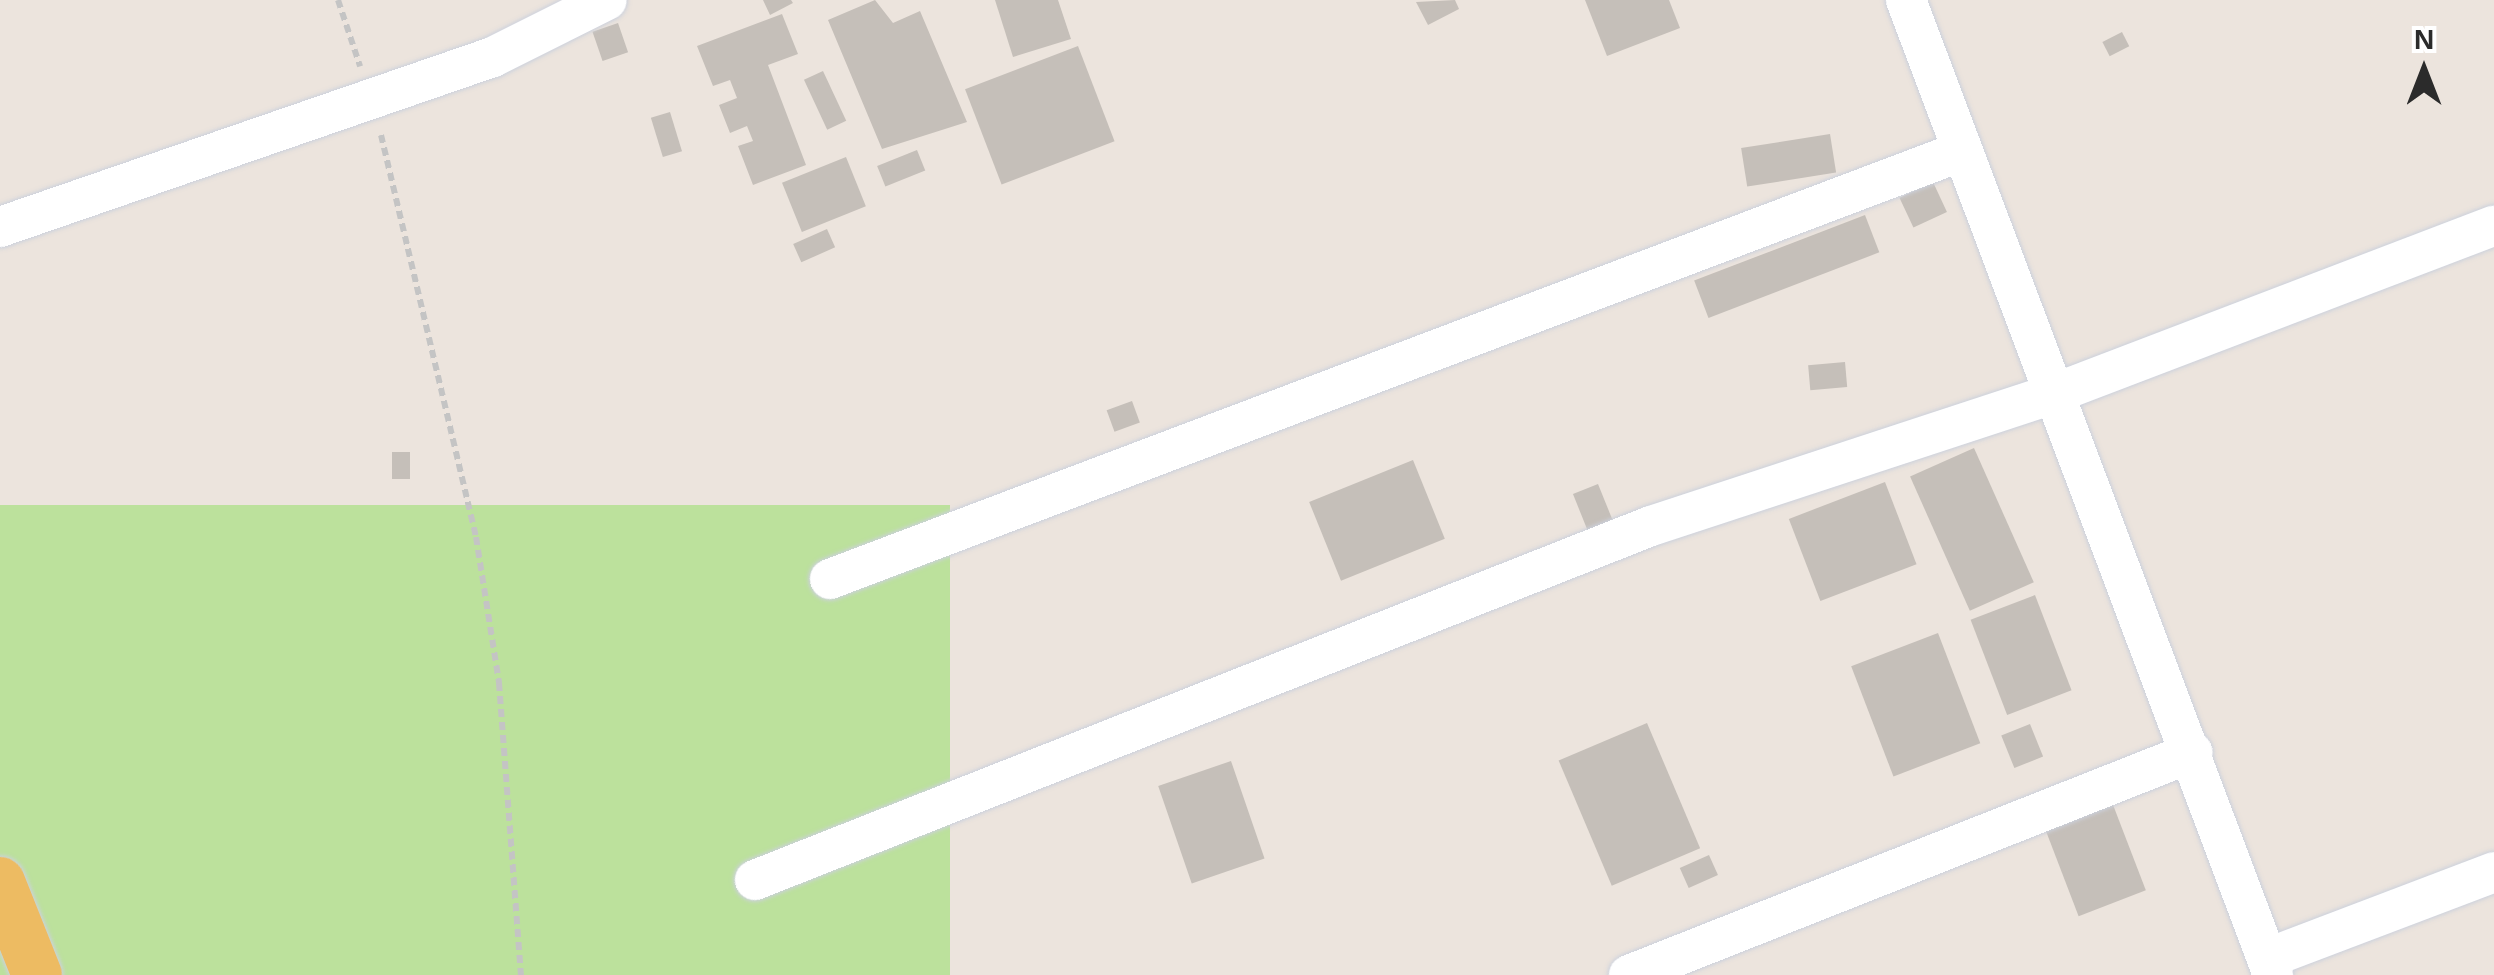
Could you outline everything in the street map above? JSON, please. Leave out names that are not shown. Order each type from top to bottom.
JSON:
[{"type":"main road","points":[[0,882],[37,975]]},
{"type":"street","points":[[0,227],[494,57],[608,0]]},
{"type":"street","points":[[1906,0],[2053,394],[2194,752],[2271,967],[2494,872]]},
{"type":"street","points":[[830,580],[1962,151]]},
{"type":"street","points":[[755,880],[1651,526],[2053,394],[2494,226]]},
{"type":"street","points":[[1630,975],[2194,752]]},
{"type":"path","points":[[338,0],[371,98],[476,537],[499,683],[521,975]]},
{"type":"green space","points":[[0,505],[950,505],[950,975],[0,975]]},
{"type":"building","points":[[763,0],[791,0],[793,3],[770,15]]},
{"type":"building","points":[[875,0],[893,23],[920,11],[967,122],[882,149],[828,20]]},
{"type":"building","points":[[995,0],[1058,0],[1071,39],[1013,57]]},
{"type":"building","points":[[1455,0],[1459,9],[1428,25],[1416,2]]},
{"type":"building","points":[[1585,0],[1669,0],[1680,28],[1607,56]]},
{"type":"building","points":[[782,14],[798,54],[768,65],[806,165],[753,185],[738,146],[753,141],[747,126],[730,133],[719,105],[737,98],[730,80],[713,86],[697,46]]},
{"type":"building","points":[[618,23],[628,52],[603,61],[592,32]]},
{"type":"building","points":[[2122,32],[2129,46],[2110,56],[2102,42]]},
{"type":"building","points":[[1078,46],[1115,141],[1002,185],[965,89]]},
{"type":"building","points":[[823,71],[846,121],[827,130],[804,80]]},
{"type":"building","points":[[670,112],[682,151],[663,157],[651,118]]},
{"type":"building","points":[[1830,134],[1836,173],[1747,187],[1741,148]]},
{"type":"building","points":[[917,150],[925,170],[885,187],[877,166]]},
{"type":"building","points":[[846,157],[866,206],[802,232],[782,183]]},
{"type":"building","points":[[1933,182],[1947,212],[1913,228],[1899,198]]},
{"type":"building","points":[[1865,215],[1879,252],[1708,318],[1694,281]]},
{"type":"building","points":[[827,229],[835,247],[801,262],[793,244]]},
{"type":"building","points":[[1845,362],[1847,387],[1810,390],[1808,365]]},
{"type":"building","points":[[1132,401],[1140,423],[1114,432],[1107,410]]},
{"type":"building","points":[[1974,448],[2034,582],[1970,611],[1910,476]]},
{"type":"building","points":[[392,452],[410,452],[410,479],[392,479]]},
{"type":"building","points":[[1413,460],[1445,539],[1341,581],[1309,502]]},
{"type":"building","points":[[1885,482],[1917,564],[1820,601],[1789,519]]},
{"type":"building","points":[[1598,484],[1613,522],[1588,532],[1573,494]]},
{"type":"building","points":[[2035,595],[2072,690],[2007,715],[1971,620]]},
{"type":"building","points":[[1938,633],[1980,743],[1893,776],[1851,666]]},
{"type":"building","points":[[1647,723],[1700,848],[1612,886],[1559,761]]},
{"type":"building","points":[[2030,724],[2043,756],[2014,768],[2001,736]]},
{"type":"building","points":[[1231,761],[1265,858],[1192,883],[1158,786]]},
{"type":"building","points":[[2110,797],[2146,890],[2079,916],[2043,823]]},
{"type":"building","points":[[1709,855],[1718,875],[1689,888],[1680,868]]}]
